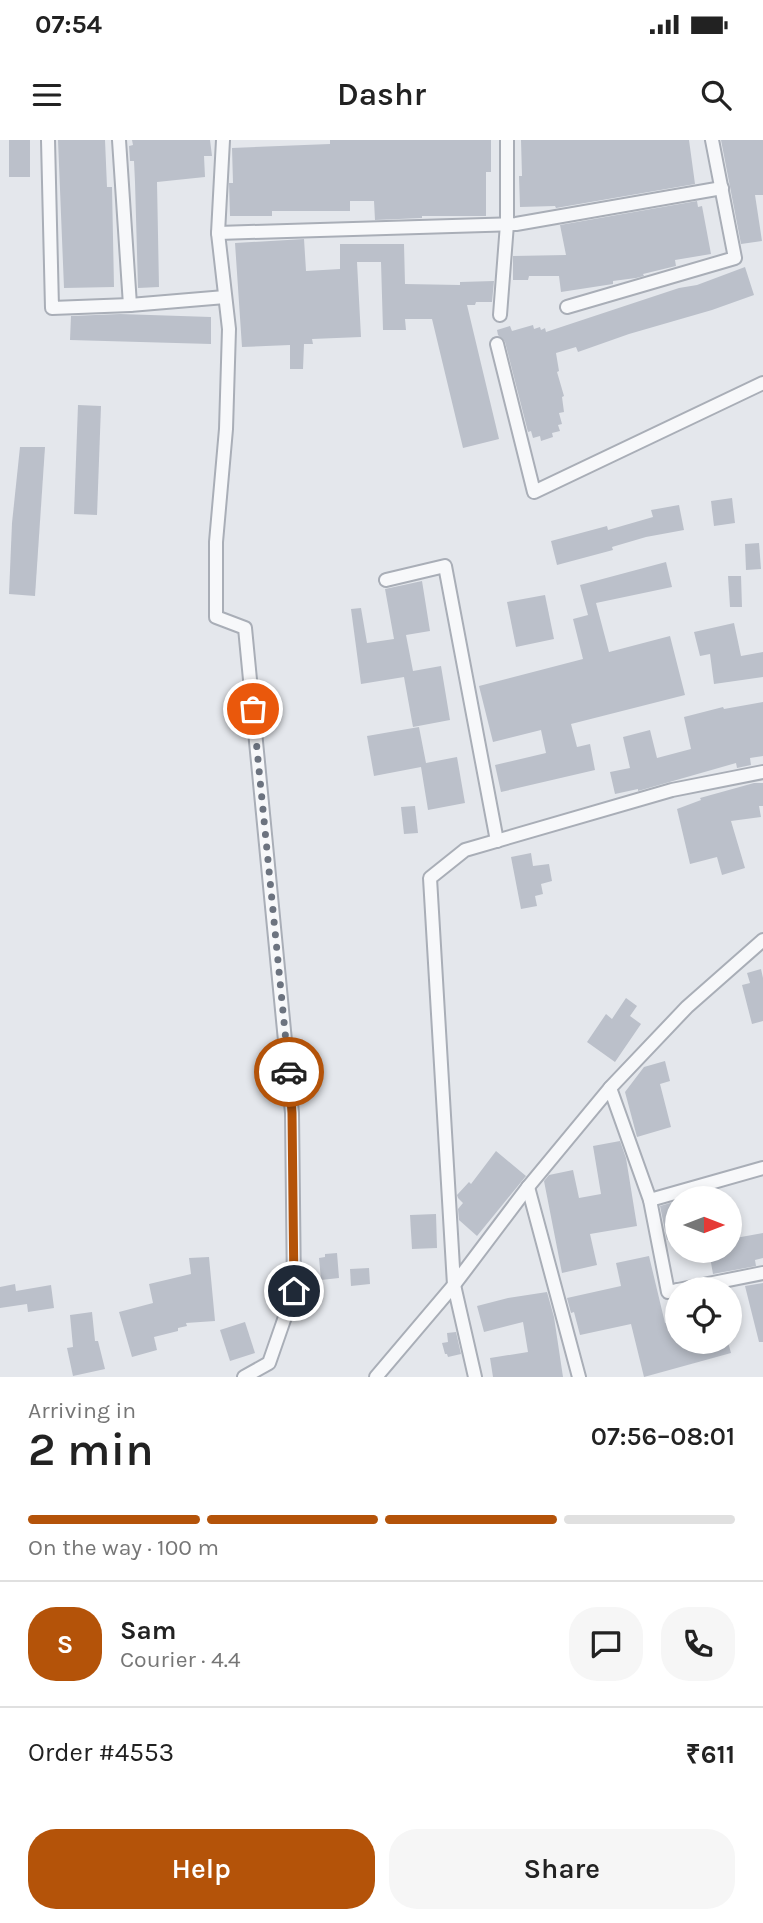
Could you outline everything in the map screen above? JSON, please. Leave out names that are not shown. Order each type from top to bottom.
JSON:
[{"type":"street","points":[[48,140],[52,308],[225,297]]},
{"type":"street","points":[[120,140],[130,305]]},
{"type":"street","points":[[223,140],[218,233],[229,341],[226,429],[216,542],[216,617],[245,628],[292,1113],[294,1291],[269,1363],[244,1377]]},
{"type":"street","points":[[500,315],[507,224],[507,140]]},
{"type":"street","points":[[567,307],[735,258],[712,140]]},
{"type":"street","points":[[218,233],[507,224],[722,188]]},
{"type":"street","points":[[496,344],[534,492],[763,383]]},
{"type":"street","points":[[386,580],[445,566],[497,841]]},
{"type":"street","points":[[475,1377],[454,1285],[430,878],[465,850],[672,790],[763,772]]},
{"type":"street","points":[[376,1377],[454,1285],[528,1187],[610,1088],[687,1007],[763,940]]},
{"type":"street","points":[[610,1088],[650,1200],[665,1277]]},
{"type":"street","points":[[650,1200],[763,1168]]},
{"type":"street","points":[[528,1187],[579,1377]]},
{"type":"street","points":[[742,1277],[763,1273]]},
{"type":"building","points":[[9,140],[30,140],[30,177],[9,177]]},
{"type":"building","points":[[58,140],[105,140],[107,187],[112,187],[114,287],[64,288]]},
{"type":"building","points":[[132,140],[210,140],[212,156],[204,156],[205,177],[157,182],[159,287],[138,288],[134,161],[130,161],[129,146],[133,145]]},
{"type":"building","points":[[330,140],[491,140],[491,172],[486,172],[486,216],[422,216],[375,220],[374,201],[350,201],[350,211],[272,211],[272,216],[230,216],[232,148],[330,144]]},
{"type":"building","points":[[521,140],[689,140],[695,184],[556,208],[520,207]]},
{"type":"building","points":[[721,140],[763,140],[763,195],[755,195],[762,241],[741,244]]},
{"type":"building","points":[[697,201],[698,207],[702,206],[711,254],[675,260],[676,266],[636,278],[613,281],[613,284],[561,292],[559,276],[529,276],[528,280],[513,280],[513,256],[566,255],[560,225]]},
{"type":"building","points":[[304,239],[306,271],[340,269],[340,244],[404,244],[405,284],[460,285],[460,282],[494,281],[492,302],[467,305],[499,439],[463,448],[432,319],[405,319],[406,330],[383,330],[381,262],[357,262],[361,337],[312,339],[313,344],[304,344],[303,369],[290,369],[290,345],[242,347],[235,243]]},
{"type":"building","points":[[745,267],[754,295],[578,352],[576,347],[556,353],[557,372],[564,396],[564,412],[559,413],[562,424],[558,425],[560,431],[541,441],[540,436],[533,438],[531,431],[528,432],[505,342],[497,330],[510,326],[512,331],[533,325],[534,329],[545,328],[546,332],[679,288],[697,285]]},
{"type":"building","points":[[120,314],[211,317],[211,344],[70,340],[71,316]]},
{"type":"building","points":[[78,405],[101,406],[97,515],[74,514]]},
{"type":"building","points":[[20,447],[45,447],[35,596],[9,594],[12,523]]},
{"type":"building","points":[[732,498],[735,523],[714,526],[711,501]]},
{"type":"building","points":[[679,505],[684,530],[646,537],[612,547],[613,550],[557,565],[551,541],[607,526],[608,530],[653,517],[651,510]]},
{"type":"building","points":[[759,543],[761,569],[746,570],[745,544]]},
{"type":"building","points":[[666,562],[672,587],[596,603],[609,652],[670,636],[685,695],[571,724],[577,747],[590,744],[595,770],[501,792],[495,765],[546,753],[541,730],[493,742],[479,686],[583,659],[573,619],[588,615],[580,585]]},
{"type":"building","points":[[728,576],[741,576],[742,607],[730,607]]},
{"type":"building","points":[[422,581],[430,631],[406,635],[413,671],[441,666],[450,720],[413,727],[404,677],[361,684],[351,609],[361,608],[367,643],[394,639],[385,589]]},
{"type":"building","points":[[545,595],[554,639],[516,647],[507,602]]},
{"type":"building","points":[[734,623],[741,656],[763,652],[763,677],[714,684],[710,654],[700,656],[694,632]]},
{"type":"building","points":[[763,702],[763,756],[750,758],[751,765],[737,768],[736,763],[638,791],[615,794],[610,772],[630,768],[623,737],[650,730],[657,758],[691,749],[684,717],[723,707],[724,709]]},
{"type":"building","points":[[419,727],[426,763],[457,757],[465,803],[428,810],[421,767],[374,776],[367,736]]},
{"type":"building","points":[[763,783],[763,806],[759,806],[761,817],[731,821],[745,868],[722,875],[717,857],[690,864],[677,809],[701,800],[700,798]]},
{"type":"building","points":[[415,806],[418,833],[404,834],[401,807]]},
{"type":"building","points":[[531,853],[533,866],[549,864],[552,881],[541,884],[543,894],[535,896],[537,906],[521,909],[511,857]]},
{"type":"building","points":[[761,969],[763,1021],[752,1024],[742,985],[750,983],[747,973]]},
{"type":"building","points":[[626,998],[637,1006],[630,1016],[641,1024],[615,1062],[587,1042],[606,1014],[612,1019]]},
{"type":"building","points":[[665,1061],[670,1081],[660,1084],[671,1127],[637,1137],[625,1092],[644,1067]]},
{"type":"building","points":[[620,1141],[626,1158],[637,1226],[590,1234],[597,1265],[562,1273],[544,1181],[549,1175],[573,1170],[579,1198],[601,1194],[593,1146]]},
{"type":"building","points":[[496,1151],[526,1176],[477,1236],[459,1220],[458,1209],[463,1203],[457,1195],[469,1182],[471,1184]]},
{"type":"building","points":[[665,1205],[665,1230],[660,1206]]},
{"type":"building","points":[[436,1214],[437,1248],[412,1249],[410,1215]]},
{"type":"building","points":[[763,1233],[763,1258],[755,1260],[756,1266],[713,1274],[711,1264],[742,1264],[742,1237]]},
{"type":"building","points":[[337,1253],[339,1278],[321,1280],[319,1258],[325,1257],[325,1254]]},
{"type":"building","points":[[649,1256],[665,1323],[665,1354],[727,1354],[644,1377],[631,1324],[580,1335],[567,1298],[621,1286],[616,1263]]},
{"type":"building","points":[[209,1257],[215,1321],[186,1323],[187,1326],[178,1328],[178,1331],[154,1337],[157,1350],[132,1357],[119,1312],[153,1303],[149,1284],[191,1274],[189,1258]]},
{"type":"building","points":[[369,1268],[370,1284],[351,1286],[350,1269]]},
{"type":"building","points":[[763,1283],[763,1342],[759,1342],[745,1286]]},
{"type":"building","points":[[15,1284],[16,1291],[51,1285],[54,1308],[28,1312],[27,1304],[0,1308],[0,1287]]},
{"type":"building","points":[[547,1292],[554,1317],[563,1377],[493,1377],[490,1358],[528,1352],[523,1322],[484,1332],[477,1306]]},
{"type":"building","points":[[92,1312],[95,1341],[98,1341],[105,1369],[73,1376],[67,1348],[73,1347],[70,1315]]},
{"type":"building","points":[[245,1322],[255,1353],[230,1361],[220,1330]]},
{"type":"building","points":[[456,1332],[461,1354],[448,1357],[442,1343],[448,1342],[447,1333]]},
{"type":"way so far","points":[[253,709],[289,1072]]},
{"type":"route","points":[[289,1072],[294,1291]]}]
